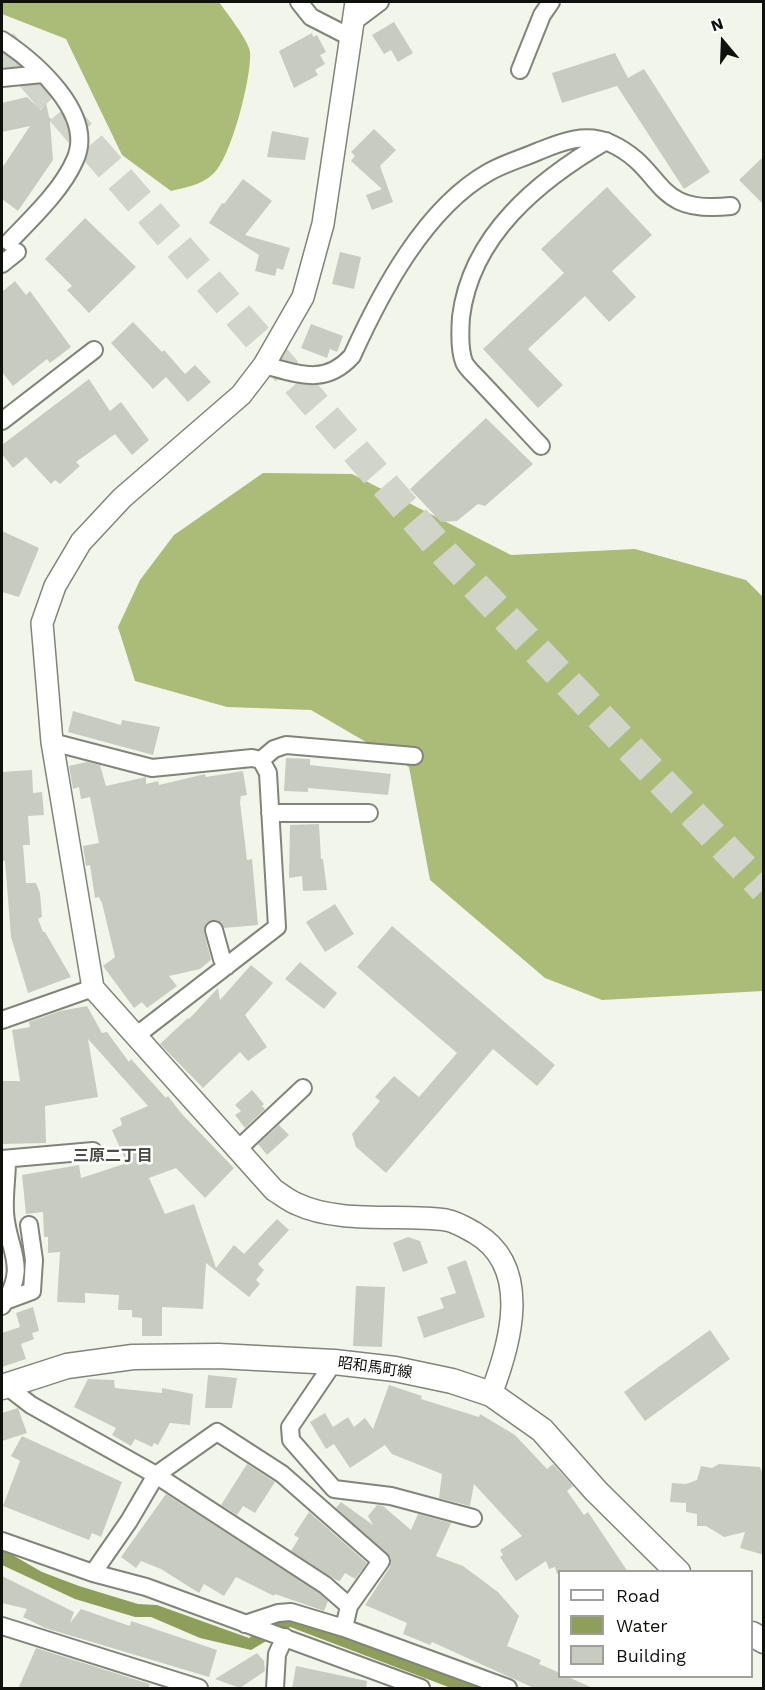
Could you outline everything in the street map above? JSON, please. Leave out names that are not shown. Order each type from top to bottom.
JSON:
[{"type":"main road","name":"昭和馬町線","points":[[3,1386],[67,1366],[133,1357],[218,1356],[333,1362],[395,1369],[452,1381],[490,1394],[542,1430],[596,1491],[676,1570]]},
{"type":"street","points":[[299,2],[310,17],[351,30]]},
{"type":"street","points":[[356,2],[323,224],[303,297],[264,365],[241,395],[122,498],[81,542],[55,586],[42,623],[52,742],[93,988],[274,1190],[298,1205],[346,1214],[447,1220],[486,1239],[498,1254],[508,1276],[513,1317],[506,1357],[490,1394]]},
{"type":"street","points":[[351,30],[380,2]]},
{"type":"street","points":[[520,69],[542,15],[551,2]]},
{"type":"street","points":[[2,40],[43,74],[76,117],[80,135],[79,150],[66,176],[2,264]]},
{"type":"street","points":[[2,78],[43,74]]},
{"type":"street","points":[[264,365],[314,376],[340,370],[352,356],[404,256],[466,187],[489,172],[560,143],[582,138],[606,141],[630,152],[672,199],[698,208],[731,206]]},
{"type":"street","points":[[541,446],[465,363],[461,344],[463,301],[469,278],[482,251],[499,226],[573,160],[606,141]]},
{"type":"street","points":[[2,421],[94,350]]},
{"type":"street","points":[[52,742],[152,768],[252,758],[261,760],[268,772],[278,927],[137,1035]]},
{"type":"street","points":[[261,760],[274,749],[286,745],[414,756]]},
{"type":"street","points":[[270,813],[369,813]]},
{"type":"street","points":[[214,930],[222,959],[227,966]]},
{"type":"street","points":[[2,1020],[93,988]]},
{"type":"street","points":[[238,1149],[303,1088]]},
{"type":"street","points":[[3,1304],[17,1264],[5,1214],[4,1159],[93,1151]]},
{"type":"street","points":[[3,1304],[32,1291],[34,1260],[29,1226]]},
{"type":"street","points":[[333,1362],[290,1426],[291,1440],[334,1488],[391,1496],[473,1518]]},
{"type":"street","points":[[3,1386],[31,1405],[156,1475],[325,1585],[349,1606]]},
{"type":"street","points":[[93,1573],[129,1521],[156,1475],[217,1432],[282,1474],[381,1561],[349,1606],[344,1628]]},
{"type":"street","points":[[2,1541],[93,1573],[146,1587],[421,1689]]},
{"type":"street","points":[[252,1626],[278,1613],[291,1612],[344,1628],[508,1689]]},
{"type":"street","points":[[2,1626],[199,1689]]},
{"type":"street","points":[[275,1689],[278,1654],[283,1636]]},
{"type":"shaded area","points":[[2,2],[219,2],[249,47],[250,64],[244,97],[233,135],[227,152],[213,174],[204,181],[171,191],[122,155],[66,39],[2,14]]},
{"type":"shaded area","points":[[263,473],[352,474],[511,555],[635,549],[746,580],[764,598],[763,991],[602,1000],[545,978],[430,880],[409,767],[311,710],[227,707],[135,681],[118,627],[140,580],[174,535]]},
{"type":"water","points":[[2,1549],[42,1572],[79,1586],[138,1604],[157,1605],[249,1638],[271,1622],[296,1615],[487,1688],[451,1688],[290,1627],[251,1650],[200,1638],[151,1617],[135,1617],[75,1599],[2,1565]]},
{"type":"building","points":[[394,22],[413,53],[398,62],[391,50],[384,54],[372,35]]},
{"type":"building","points":[[312,33],[313,37],[317,35],[326,52],[320,55],[325,64],[315,70],[318,75],[294,88],[279,51]]},
{"type":"building","points":[[615,53],[628,78],[644,69],[710,172],[684,189],[617,86],[562,103],[552,73]]},
{"type":"building","points":[[27,97],[41,110],[46,102],[49,117],[54,121],[50,122],[53,160],[18,211],[2,199],[2,168],[30,126],[2,132],[2,103]]},
{"type":"building","points":[[374,129],[396,150],[380,166],[393,202],[372,210],[366,195],[382,189],[351,161],[355,156],[351,152]]},
{"type":"building","points":[[272,131],[309,138],[305,160],[267,157]]},
{"type":"building","points":[[764,156],[764,205],[739,180]]},
{"type":"building","points":[[243,179],[272,201],[245,235],[290,248],[283,270],[277,268],[275,276],[255,271],[259,255],[209,223],[222,203],[224,204]]},
{"type":"building","points":[[607,187],[652,235],[612,271],[636,297],[609,322],[585,296],[528,349],[563,385],[538,408],[483,349],[564,273],[541,249]]},
{"type":"building","points":[[85,218],[136,267],[89,313],[67,290],[72,286],[45,259]]},
{"type":"building","points":[[340,252],[361,257],[354,289],[332,284]]},
{"type":"building","points":[[15,281],[26,295],[30,291],[71,347],[50,363],[47,359],[13,386],[2,372],[2,292]]},
{"type":"building","points":[[133,322],[162,352],[164,350],[185,374],[195,365],[211,382],[188,402],[166,377],[153,389],[111,343]]},
{"type":"building","points":[[311,324],[343,336],[337,352],[330,349],[327,358],[301,348]]},
{"type":"building","points":[[89,379],[110,411],[121,402],[149,440],[132,455],[115,434],[76,462],[80,466],[60,484],[55,480],[51,484],[26,457],[13,468],[2,454],[2,445]]},
{"type":"building","points":[[486,418],[533,464],[485,506],[478,504],[457,521],[441,522],[410,489]]},
{"type":"building","points":[[2,531],[39,548],[19,597],[2,592]]},
{"type":"building","points":[[73,711],[121,725],[122,720],[160,727],[153,755],[68,732]]},
{"type":"building","points":[[286,758],[310,759],[310,765],[391,774],[388,795],[308,788],[308,792],[284,791]]},
{"type":"building","points":[[87,762],[100,765],[106,786],[146,777],[146,784],[158,781],[159,785],[205,774],[206,777],[243,771],[247,795],[241,796],[240,802],[247,860],[252,859],[258,925],[224,928],[217,920],[207,922],[204,932],[211,960],[200,969],[169,976],[177,986],[147,1008],[142,1002],[134,1008],[103,966],[115,957],[102,903],[99,897],[95,898],[90,865],[86,866],[83,846],[99,843],[90,797],[81,799],[79,787],[73,789],[69,766]]},
{"type":"building","points":[[32,770],[33,793],[42,792],[44,815],[28,816],[30,845],[23,845],[26,883],[36,883],[40,893],[42,917],[38,919],[43,932],[71,977],[28,993],[11,937],[5,861],[2,861],[2,772]]},
{"type":"building","points":[[319,824],[321,859],[323,859],[327,890],[303,891],[302,876],[289,878],[290,825]]},
{"type":"building","points":[[335,904],[354,934],[325,952],[306,922]]},
{"type":"building","points":[[392,926],[555,1065],[537,1086],[493,1049],[386,1173],[356,1147],[352,1134],[380,1101],[375,1097],[394,1076],[419,1097],[457,1053],[357,967]]},
{"type":"building","points":[[300,962],[337,993],[324,1009],[285,979]]},
{"type":"building","points":[[251,965],[273,983],[245,1015],[267,1047],[248,1061],[240,1052],[203,1088],[160,1044],[189,1019],[218,988],[220,1000]]},
{"type":"building","points":[[87,1006],[102,1033],[107,1032],[129,1062],[131,1059],[166,1098],[168,1096],[181,1113],[234,1168],[205,1198],[176,1168],[149,1178],[165,1214],[194,1204],[216,1268],[234,1245],[244,1254],[277,1219],[289,1230],[258,1264],[264,1270],[256,1280],[260,1284],[249,1297],[206,1263],[203,1309],[162,1307],[162,1336],[142,1336],[142,1318],[132,1317],[132,1310],[118,1310],[119,1295],[85,1293],[85,1303],[57,1302],[60,1252],[48,1253],[48,1237],[44,1237],[43,1212],[26,1214],[22,1175],[79,1165],[81,1178],[127,1163],[112,1130],[122,1125],[120,1118],[148,1106],[88,1039],[98,1097],[45,1106],[46,1143],[2,1144],[2,1081],[20,1081],[12,1030],[30,1027],[29,1022],[60,1011]]},
{"type":"building","points":[[252,1090],[264,1104],[262,1106],[265,1109],[245,1128],[235,1115],[241,1111],[235,1105]]},
{"type":"building","points":[[279,1125],[289,1135],[267,1155],[258,1144]]},
{"type":"building","points":[[408,1237],[420,1241],[428,1263],[403,1272],[393,1243]]},
{"type":"building","points":[[466,1260],[485,1317],[424,1338],[417,1317],[444,1308],[440,1298],[456,1293],[447,1267]]},
{"type":"building","points":[[356,1286],[385,1287],[382,1347],[353,1346]]},
{"type":"building","points":[[33,1307],[39,1331],[32,1333],[34,1339],[21,1344],[26,1359],[2,1367],[2,1333],[20,1327],[16,1313]]},
{"type":"building","points":[[710,1330],[730,1359],[645,1421],[624,1392]]},
{"type":"building","points":[[208,1375],[237,1378],[232,1408],[205,1408]]},
{"type":"building","points":[[88,1379],[114,1380],[115,1388],[162,1393],[162,1388],[193,1394],[190,1425],[170,1423],[158,1445],[154,1443],[152,1447],[135,1439],[131,1446],[112,1435],[116,1428],[74,1407]]},
{"type":"building","points":[[389,1385],[422,1396],[421,1399],[479,1417],[480,1414],[515,1435],[547,1469],[553,1464],[573,1486],[567,1491],[584,1515],[588,1512],[627,1570],[558,1570],[557,1574],[555,1567],[549,1569],[546,1561],[516,1581],[500,1557],[503,1555],[500,1550],[522,1536],[474,1484],[470,1506],[439,1498],[442,1474],[392,1454],[385,1445],[350,1468],[334,1444],[326,1449],[310,1422],[325,1413],[333,1427],[348,1417],[354,1427],[365,1418],[373,1429]]},
{"type":"building","points":[[18,1408],[27,1433],[2,1441],[2,1413]]},
{"type":"building","points":[[22,1436],[122,1482],[101,1537],[92,1533],[89,1540],[3,1506],[20,1461],[11,1456]]},
{"type":"building","points":[[247,1464],[275,1482],[255,1513],[243,1506],[237,1515],[221,1505]]},
{"type":"building","points":[[719,1464],[760,1467],[764,1476],[764,1555],[740,1548],[745,1532],[724,1537],[706,1526],[697,1526],[697,1514],[686,1512],[686,1503],[670,1502],[672,1483],[686,1484],[697,1480],[701,1466],[712,1468]]},
{"type":"building","points":[[166,1494],[319,1593],[328,1601],[324,1611],[275,1594],[274,1596],[236,1577],[224,1596],[204,1584],[199,1593],[161,1569],[141,1561],[136,1568],[121,1557]]},
{"type":"building","points":[[341,1502],[373,1525],[368,1516],[377,1505],[383,1506],[411,1530],[418,1514],[451,1523],[436,1556],[463,1566],[498,1592],[519,1616],[507,1646],[541,1660],[539,1664],[558,1672],[558,1678],[570,1678],[595,1689],[536,1689],[432,1642],[430,1645],[403,1634],[407,1623],[365,1605],[390,1567],[391,1558],[336,1508]]},
{"type":"building","points":[[309,1512],[367,1563],[355,1579],[345,1573],[340,1581],[336,1580],[291,1551],[299,1538],[294,1535]]},
{"type":"building","points":[[2,1576],[74,1612],[70,1623],[81,1609],[130,1626],[131,1621],[217,1650],[209,1677],[45,1628],[23,1617],[27,1609],[2,1603]]},
{"type":"building","points":[[36,1648],[150,1684],[148,1689],[18,1689]]},
{"type":"building","points":[[257,1653],[264,1661],[265,1671],[240,1688],[215,1679]]},
{"type":"building","points":[[296,1666],[367,1681],[366,1689],[292,1689]]},
{"type":"tunnel","points":[[2,43],[445,554],[764,889]]},
{"type":"district","name":"三原二丁目","points":[[113,1156]]}]
